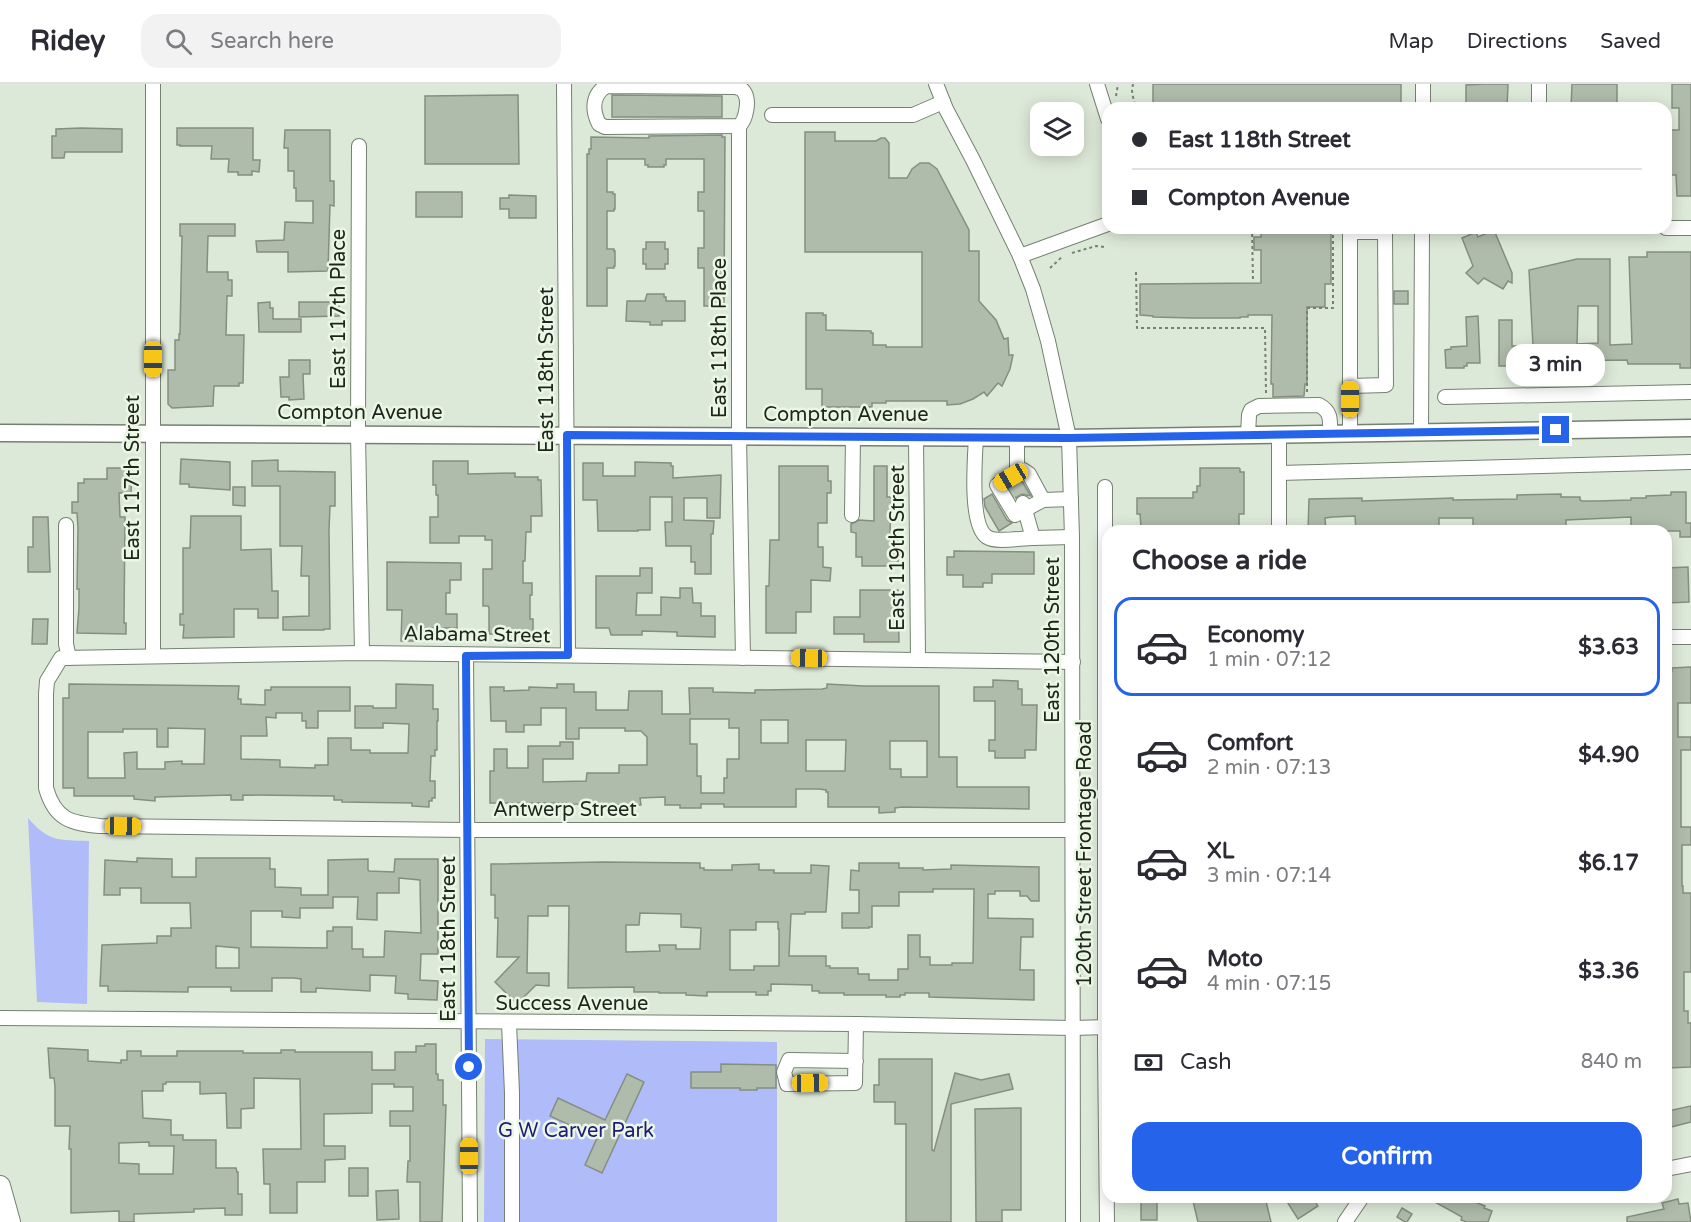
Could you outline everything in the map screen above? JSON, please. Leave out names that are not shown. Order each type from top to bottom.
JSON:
[{"type":"highway","points":[[0,1186],[10,1222]]},
{"type":"main road","name":"Compton Avenue","points":[[0,432],[1069,438],[1691,428]]},
{"type":"street","name":"East 117th Street","points":[[153,84],[153,656]]},
{"type":"street","name":"East 118th Street","points":[[564,84],[568,655]]},
{"type":"street","name":"East 120th Street","points":[[936,84],[1020,256],[1033,289],[1048,341],[1069,438],[1073,662],[1073,1222]]},
{"type":"street","points":[[1097,84],[1103,102]]},
{"type":"street","points":[[1423,84],[1423,102]]},
{"type":"street","points":[[1539,84],[1539,102]]},
{"type":"street","name":"East 118th Place","points":[[740,126],[605,127],[599,124],[596,117],[595,102],[598,93],[606,86],[735,87],[741,88],[746,95],[746,116],[740,126],[739,436],[743,658]]},
{"type":"street","points":[[772,115],[913,115],[943,102]]},
{"type":"street","name":"East 117th Place","points":[[359,146],[358,434],[362,653]]},
{"type":"street","points":[[1020,256],[1102,226]]},
{"type":"street","points":[[1672,228],[1691,228]]},
{"type":"street","points":[[1350,234],[1350,434]]},
{"type":"street","points":[[1350,386],[1386,385],[1385,234]]},
{"type":"street","points":[[1421,432],[1422,234]]},
{"type":"street","points":[[1444,397],[1691,392]]},
{"type":"street","points":[[1248,435],[1249,415],[1251,410],[1258,406],[1309,405],[1320,405],[1326,408],[1330,415],[1330,434]]},
{"type":"street","points":[[1279,434],[1279,525]]},
{"type":"street","points":[[852,515],[853,436]]},
{"type":"street","name":"East 119th Street","points":[[916,437],[918,659]]},
{"type":"street","points":[[976,437],[975,514],[986,537],[996,540],[1072,537]]},
{"type":"street","points":[[1013,478],[1017,438]]},
{"type":"street","points":[[1279,473],[1691,462]]},
{"type":"street","points":[[1043,500],[1029,474],[1023,470],[1013,478],[997,485],[1015,515],[1024,506],[1043,500],[1071,499]]},
{"type":"street","name":"120th Street Frontage Road","points":[[1105,487],[1105,525]]},
{"type":"street","points":[[1024,506],[1033,538]]},
{"type":"street","points":[[65,658],[66,525]]},
{"type":"street","points":[[1672,638],[1691,637]]},
{"type":"street","name":"Alabama Street","points":[[65,658],[362,653],[1073,662]]},
{"type":"street","name":"East 118th Street","points":[[466,656],[470,1222]]},
{"type":"street","name":"Antwerp Street","points":[[65,658],[47,681],[46,788],[49,800],[61,815],[74,823],[100,826],[468,830],[1073,830]]},
{"type":"street","name":"Success Avenue","points":[[0,1018],[1102,1027]]},
{"type":"street","points":[[509,1023],[512,1094],[512,1222]]},
{"type":"street","points":[[856,1024],[856,1061],[855,1083],[788,1084],[784,1072],[789,1060],[856,1061]]},
{"type":"street","points":[[1672,1168],[1691,1164]]},
{"type":"street","name":"120th Street Frontage Road","points":[[1107,1203],[1107,1222]]},
{"type":"street","points":[[1346,1222],[1358,1203]]},
{"type":"path","points":[[1116,98],[1118,84]]},
{"type":"path","points":[[1133,84],[1134,102]]},
{"type":"path","points":[[1252,234],[1253,281]]},
{"type":"path","points":[[1307,396],[1308,308],[1333,308],[1333,234]]},
{"type":"path","points":[[1050,268],[1064,255],[1096,246],[1105,247]]},
{"type":"path","points":[[1136,272],[1137,328],[1265,328],[1266,396]]},
{"type":"green space","points":[[28,818],[48,836],[89,841],[87,1004],[37,1002]]},
{"type":"green space","name":"G W Carver Park","points":[[485,1039],[777,1042],[777,1222],[484,1222]]},
{"type":"building","points":[[1153,84],[1401,84],[1401,102],[1153,102]]},
{"type":"building","points":[[1508,84],[1507,102],[1466,102],[1466,85]]},
{"type":"building","points":[[1572,84],[1617,84],[1617,102],[1571,102]]},
{"type":"building","points":[[1672,84],[1691,84],[1691,196],[1677,196],[1676,175],[1672,175],[1672,130],[1679,130],[1679,108],[1672,108]]},
{"type":"building","points":[[518,95],[519,164],[425,164],[425,96]]},
{"type":"building","points":[[612,95],[722,96],[722,117],[612,117]]},
{"type":"building","points":[[177,128],[253,128],[253,160],[260,160],[259,172],[252,171],[252,175],[238,175],[238,172],[228,172],[229,159],[211,159],[212,146],[177,145]]},
{"type":"building","points":[[56,129],[122,129],[122,152],[65,152],[64,158],[52,158],[52,136],[56,136]]},
{"type":"building","points":[[285,130],[330,130],[330,181],[334,181],[334,206],[330,205],[328,271],[288,272],[288,252],[257,252],[256,241],[284,240],[285,222],[313,223],[313,201],[296,201],[294,171],[288,171],[288,148],[284,148]]},
{"type":"building","points":[[805,132],[835,132],[835,141],[876,141],[885,138],[889,143],[889,178],[907,178],[912,169],[920,163],[929,163],[937,169],[969,230],[969,251],[979,251],[979,301],[996,320],[1004,339],[1008,338],[1009,355],[1013,355],[1010,369],[1002,386],[998,383],[987,396],[984,392],[960,404],[947,405],[947,401],[886,401],[886,403],[872,403],[872,407],[822,407],[822,389],[806,389],[806,313],[826,315],[826,330],[871,331],[873,345],[922,347],[922,252],[805,252]]},
{"type":"building","points":[[722,135],[725,137],[724,306],[704,306],[704,268],[698,268],[698,248],[704,248],[704,211],[698,211],[698,192],[704,192],[704,159],[666,159],[664,167],[648,167],[645,165],[645,159],[607,159],[607,192],[615,194],[615,209],[607,211],[607,249],[615,251],[615,266],[607,268],[607,306],[587,306],[587,154],[591,149],[591,137],[649,138],[649,136]]},
{"type":"building","points":[[416,192],[462,192],[462,217],[416,217]]},
{"type":"building","points":[[509,195],[536,196],[536,218],[509,218],[509,209],[500,209],[500,198],[509,198]]},
{"type":"building","points":[[180,224],[235,224],[235,236],[208,236],[207,272],[228,272],[228,280],[232,280],[232,296],[227,296],[226,335],[244,335],[243,383],[239,383],[239,386],[214,386],[213,406],[172,408],[168,404],[168,370],[175,370],[175,340],[179,340],[180,334],[182,236],[180,236]]},
{"type":"building","points":[[1261,234],[1331,234],[1331,284],[1325,284],[1325,307],[1307,307],[1307,384],[1305,384],[1304,396],[1273,397],[1273,384],[1271,384],[1272,315],[1193,318],[1140,315],[1140,284],[1261,283],[1261,250],[1254,250],[1254,237],[1261,237]]},
{"type":"building","points":[[1471,234],[1477,234],[1478,237],[1485,234],[1496,234],[1512,273],[1512,283],[1508,281],[1503,289],[1484,278],[1478,284],[1466,273],[1473,266],[1462,238]]},
{"type":"building","points":[[646,242],[665,242],[665,249],[668,249],[668,264],[665,264],[665,269],[646,269],[646,264],[643,264],[643,249],[646,249]]},
{"type":"building","points":[[1647,252],[1691,252],[1691,368],[1680,368],[1680,364],[1628,364],[1627,360],[1561,361],[1561,363],[1531,366],[1499,366],[1499,320],[1512,320],[1512,346],[1533,346],[1529,270],[1577,259],[1610,259],[1610,345],[1632,344],[1629,257],[1647,257]],"holes":[[[1578,306],[1598,306],[1598,343],[1577,344]]]},
{"type":"building","points":[[1394,291],[1408,291],[1408,304],[1394,304]]},
{"type":"building","points":[[647,294],[664,294],[666,301],[685,301],[685,321],[662,321],[662,325],[650,325],[650,322],[626,321],[627,301],[645,301]]},
{"type":"building","points":[[270,302],[270,308],[273,308],[273,319],[301,319],[301,332],[259,332],[258,303]]},
{"type":"building","points":[[299,302],[339,302],[339,316],[299,317]]},
{"type":"building","points":[[1478,316],[1480,363],[1467,363],[1464,368],[1446,368],[1445,350],[1451,347],[1467,346],[1466,317]]},
{"type":"building","points":[[289,360],[310,360],[310,374],[303,374],[304,399],[289,400],[289,397],[281,397],[280,377],[289,377]]},
{"type":"building","points":[[181,459],[230,462],[230,490],[189,487],[189,484],[180,484]]},
{"type":"building","points":[[278,460],[278,471],[335,472],[335,506],[330,506],[329,530],[330,629],[283,630],[283,617],[309,616],[309,576],[301,576],[302,546],[280,546],[280,486],[252,486],[252,461]]},
{"type":"building","points":[[433,461],[468,461],[468,474],[515,473],[515,477],[538,477],[538,480],[541,480],[542,516],[531,516],[531,532],[526,532],[525,561],[523,561],[523,583],[532,583],[530,619],[533,619],[533,637],[501,637],[501,634],[489,634],[489,608],[483,606],[483,569],[492,569],[492,540],[485,540],[485,536],[459,536],[459,543],[430,543],[430,517],[438,517],[438,495],[436,495],[436,485],[433,485]]},
{"type":"building","points":[[635,462],[671,463],[673,478],[721,475],[720,518],[707,518],[707,498],[684,498],[684,520],[714,521],[713,534],[711,534],[711,574],[695,574],[695,562],[691,562],[691,546],[666,546],[665,522],[672,522],[672,497],[650,497],[650,530],[598,531],[597,500],[583,500],[583,463],[603,463],[603,476],[635,476]]},
{"type":"building","points":[[779,466],[828,466],[828,481],[831,481],[831,493],[827,493],[827,523],[818,523],[818,547],[823,547],[823,567],[831,568],[830,581],[811,580],[811,612],[796,612],[796,633],[766,633],[766,586],[769,586],[770,540],[779,540]]},
{"type":"building","points":[[874,466],[887,466],[887,497],[891,497],[890,535],[898,535],[898,566],[862,566],[862,557],[856,557],[856,533],[851,532],[851,524],[859,520],[874,521]]},
{"type":"building","points":[[107,468],[132,468],[131,493],[119,493],[120,517],[125,517],[124,623],[126,623],[126,634],[77,633],[78,528],[77,513],[72,513],[72,502],[78,502],[78,483],[84,483],[84,479],[107,479]]},
{"type":"building","points":[[1200,468],[1239,468],[1240,472],[1244,472],[1244,514],[1239,514],[1239,525],[1141,525],[1140,514],[1137,514],[1137,498],[1193,498],[1193,492],[1197,492],[1197,486],[1200,486]]},
{"type":"building","points":[[1022,481],[1031,496],[1021,494],[1016,498],[1009,488]]},
{"type":"building","points":[[233,487],[245,487],[245,506],[233,505]]},
{"type":"building","points":[[1671,492],[1686,492],[1686,523],[1691,523],[1691,537],[1680,537],[1680,531],[1672,531],[1672,525],[1631,525],[1631,517],[1566,520],[1566,525],[1473,525],[1473,518],[1439,518],[1439,525],[1356,525],[1355,516],[1325,518],[1326,525],[1308,525],[1309,499],[1362,498],[1362,501],[1453,498],[1453,500],[1517,499],[1517,495],[1561,494],[1561,497],[1580,497],[1582,501],[1597,501],[1671,495]]},
{"type":"building","points":[[992,494],[1007,520],[1012,523],[999,531],[985,507],[984,499]]},
{"type":"building","points":[[191,516],[241,516],[241,550],[271,549],[272,591],[278,591],[278,618],[258,618],[258,609],[234,609],[234,637],[183,638],[184,625],[180,625],[180,614],[183,614],[183,548],[190,548]]},
{"type":"building","points":[[33,517],[48,517],[50,572],[28,572],[28,547],[33,547]]},
{"type":"building","points":[[954,551],[1034,552],[1034,574],[992,574],[992,583],[983,583],[983,587],[963,587],[963,575],[947,575],[947,557],[954,557]]},
{"type":"building","points":[[387,562],[461,563],[461,580],[450,580],[450,593],[446,593],[446,614],[457,614],[457,628],[422,628],[422,641],[401,641],[402,610],[387,610]]},
{"type":"building","points":[[1688,567],[1689,602],[1672,603],[1672,568]]},
{"type":"building","points":[[640,568],[652,568],[652,593],[637,593],[636,615],[661,615],[661,597],[680,598],[680,588],[692,588],[693,603],[701,603],[701,616],[715,616],[715,637],[677,636],[677,632],[642,631],[642,635],[611,635],[609,628],[596,628],[596,576],[640,576]]},
{"type":"building","points":[[860,590],[898,590],[899,642],[864,642],[864,634],[834,634],[834,617],[860,617]]},
{"type":"building","points":[[33,619],[48,619],[47,644],[32,644]]},
{"type":"building","points":[[1691,667],[1691,703],[1678,703],[1678,737],[1691,737],[1691,750],[1681,750],[1681,827],[1691,827],[1691,845],[1682,845],[1682,886],[1683,893],[1691,893],[1691,972],[1684,972],[1684,1011],[1688,1011],[1688,1023],[1691,1023],[1691,1067],[1672,1068],[1672,671],[1672,668]]},
{"type":"building","points":[[993,680],[1018,681],[1018,689],[1022,689],[1022,705],[1037,705],[1036,750],[1025,750],[1025,758],[995,758],[995,751],[989,751],[989,740],[995,740],[995,701],[974,701],[974,687],[993,687]]},
{"type":"building","points":[[69,684],[239,686],[238,699],[241,699],[241,704],[265,705],[265,690],[271,690],[271,687],[350,687],[350,711],[318,711],[318,728],[306,728],[306,721],[302,721],[302,713],[276,713],[276,718],[266,717],[267,736],[241,736],[241,759],[280,760],[280,767],[315,768],[315,765],[328,765],[328,738],[351,738],[351,750],[370,750],[370,753],[408,753],[409,724],[383,723],[383,728],[355,728],[355,706],[396,708],[396,684],[433,685],[433,709],[438,709],[438,721],[437,750],[435,750],[435,756],[431,756],[430,781],[435,781],[435,798],[429,801],[429,807],[412,806],[412,803],[342,802],[342,800],[334,800],[334,796],[243,795],[243,800],[231,800],[231,795],[155,797],[155,801],[134,799],[134,796],[74,796],[74,788],[63,788],[63,698],[69,698]],"holes":[[[168,728],[205,729],[204,764],[182,764],[182,761],[165,762],[165,769],[137,769],[137,752],[124,753],[125,778],[88,778],[88,732],[157,729],[157,747],[168,747]]]},
{"type":"building","points":[[557,684],[574,684],[574,692],[596,692],[596,710],[628,710],[629,691],[662,691],[662,714],[690,714],[689,688],[713,688],[713,692],[755,693],[755,690],[822,689],[827,688],[827,684],[939,686],[939,757],[957,757],[957,787],[1029,787],[1029,809],[902,807],[895,808],[895,812],[879,813],[879,807],[828,807],[828,792],[819,789],[796,789],[796,807],[724,807],[724,804],[701,804],[701,808],[680,808],[680,805],[665,805],[665,797],[640,798],[641,805],[490,803],[490,771],[494,771],[494,749],[507,749],[507,768],[528,768],[528,746],[560,746],[560,742],[573,742],[573,759],[543,759],[543,782],[586,781],[587,773],[619,773],[619,765],[647,765],[647,737],[641,731],[625,731],[625,728],[579,728],[579,739],[566,739],[566,708],[541,708],[541,725],[524,725],[524,732],[506,732],[506,721],[491,721],[490,687],[504,687],[504,691],[529,690],[529,687],[557,688]],"holes":[[[690,719],[729,719],[729,728],[739,728],[739,759],[727,759],[724,793],[701,793],[701,776],[697,776],[697,744],[690,744]],[[761,720],[788,720],[788,743],[761,743]],[[806,740],[846,740],[845,771],[806,771]],[[890,741],[927,741],[927,777],[901,777],[901,769],[890,769]]]},
{"type":"building","points":[[137,858],[172,859],[172,877],[196,877],[196,858],[270,858],[270,869],[275,869],[275,887],[301,888],[301,895],[328,895],[328,860],[368,859],[369,871],[394,872],[395,859],[438,859],[438,954],[421,954],[420,980],[438,981],[437,1000],[408,999],[408,994],[395,993],[396,976],[370,975],[370,991],[316,988],[316,992],[301,992],[301,979],[272,978],[272,991],[231,991],[231,987],[188,987],[188,992],[108,991],[108,986],[100,986],[102,945],[157,943],[157,936],[171,936],[171,928],[191,928],[190,903],[141,903],[141,888],[120,888],[120,895],[104,895],[105,860],[137,862]],"holes":[[[399,878],[420,880],[421,933],[385,931],[384,957],[363,957],[363,949],[352,949],[352,927],[333,927],[333,931],[327,931],[327,948],[251,947],[251,911],[282,911],[282,917],[300,918],[300,908],[333,908],[333,897],[358,897],[357,919],[377,920],[377,893],[399,893]],[[216,946],[239,948],[239,968],[216,968]]]},
{"type":"building","points":[[700,863],[700,868],[704,870],[732,870],[732,865],[759,864],[759,870],[774,870],[774,873],[811,873],[811,865],[829,866],[826,912],[791,914],[789,956],[826,956],[826,966],[858,968],[858,974],[869,974],[869,980],[898,980],[898,969],[908,969],[908,935],[920,935],[920,957],[930,957],[930,965],[973,963],[974,889],[899,892],[899,906],[872,906],[872,927],[842,928],[842,913],[859,913],[859,890],[850,890],[851,870],[859,871],[859,863],[899,863],[899,868],[923,868],[923,870],[951,869],[951,865],[1039,867],[1039,901],[1031,901],[1027,896],[1020,896],[1020,891],[995,891],[995,894],[988,894],[988,918],[1033,919],[1033,937],[1021,937],[1020,970],[1034,970],[1034,1000],[929,997],[929,993],[905,993],[900,997],[844,995],[844,993],[812,991],[812,985],[771,984],[771,991],[768,991],[768,995],[756,995],[756,992],[707,992],[707,996],[686,995],[686,993],[634,992],[634,987],[568,988],[569,906],[548,906],[548,916],[528,916],[527,973],[549,973],[549,986],[536,985],[517,1004],[495,982],[519,957],[497,957],[498,918],[495,918],[495,895],[491,895],[491,864]],"holes":[[[640,913],[681,914],[681,927],[701,928],[700,949],[676,949],[676,945],[659,945],[660,951],[626,952],[626,925],[639,925]],[[756,922],[778,922],[779,966],[754,966],[754,970],[730,970],[730,930],[756,930]]]},
{"type":"building","points":[[425,1044],[436,1044],[436,1074],[438,1074],[438,1080],[443,1080],[443,1105],[446,1105],[442,1222],[420,1222],[420,1182],[407,1182],[408,1161],[410,1161],[410,1126],[390,1126],[390,1111],[413,1111],[413,1087],[394,1087],[394,1084],[372,1084],[372,1113],[324,1114],[324,1146],[345,1146],[345,1159],[325,1160],[325,1182],[297,1182],[297,1213],[270,1213],[270,1184],[264,1184],[263,1149],[301,1149],[300,1079],[254,1078],[254,1108],[241,1109],[241,1128],[227,1128],[226,1093],[200,1094],[200,1082],[166,1082],[163,1084],[163,1091],[142,1091],[143,1118],[171,1120],[171,1135],[183,1135],[183,1140],[216,1140],[216,1168],[236,1168],[238,1172],[238,1194],[242,1194],[242,1215],[225,1215],[225,1208],[194,1209],[194,1212],[134,1214],[134,1222],[119,1222],[119,1211],[71,1213],[70,1126],[55,1126],[55,1086],[54,1078],[50,1078],[48,1048],[88,1050],[88,1061],[121,1063],[121,1060],[127,1060],[127,1051],[141,1051],[141,1056],[177,1056],[177,1051],[372,1052],[372,1070],[395,1070],[395,1052],[416,1052],[416,1046],[425,1046]],"holes":[[[149,1142],[149,1146],[174,1146],[173,1174],[139,1174],[139,1164],[119,1163],[119,1143]]]},
{"type":"building","points":[[879,1059],[932,1059],[932,1150],[934,1151],[955,1073],[981,1080],[1009,1074],[1013,1089],[951,1104],[951,1222],[906,1222],[906,1124],[895,1124],[895,1102],[874,1102],[874,1085],[879,1085]]},
{"type":"building","points":[[721,1064],[776,1065],[776,1088],[740,1090],[740,1088],[691,1088],[691,1072],[721,1072]]},
{"type":"building","points":[[627,1074],[644,1082],[602,1173],[585,1165],[597,1138],[550,1116],[558,1098],[605,1120]]},
{"type":"building","points":[[1691,1106],[1691,1122],[1672,1127],[1672,1110]]},
{"type":"building","points":[[1021,1108],[1021,1210],[1002,1210],[1002,1222],[976,1222],[975,1109]]},
{"type":"building","points":[[349,1168],[368,1168],[368,1196],[349,1196]]},
{"type":"building","points":[[398,1190],[399,1219],[377,1220],[376,1191]]},
{"type":"building","points":[[1678,1199],[1679,1204],[1688,1203],[1691,1222],[1627,1222],[1627,1217],[1664,1209],[1662,1203],[1672,1203],[1672,1200]]},
{"type":"building","points":[[1141,1203],[1157,1203],[1157,1220],[1141,1220]]},
{"type":"building","points":[[1193,1203],[1266,1203],[1271,1222],[1198,1222]]},
{"type":"building","points":[[1288,1203],[1316,1203],[1318,1206],[1298,1219]]},
{"type":"building","points":[[1437,1203],[1477,1203],[1492,1211],[1488,1222],[1467,1222],[1461,1220],[1462,1217]]},
{"type":"building","points":[[1402,1208],[1412,1214],[1407,1222],[1397,1217]]},
{"type":"tunnel","points":[[1013,482],[1023,503]]},
{"type":"route","points":[[469,1067],[466,656],[568,655],[567,435],[1069,438],[1556,430]]}]
